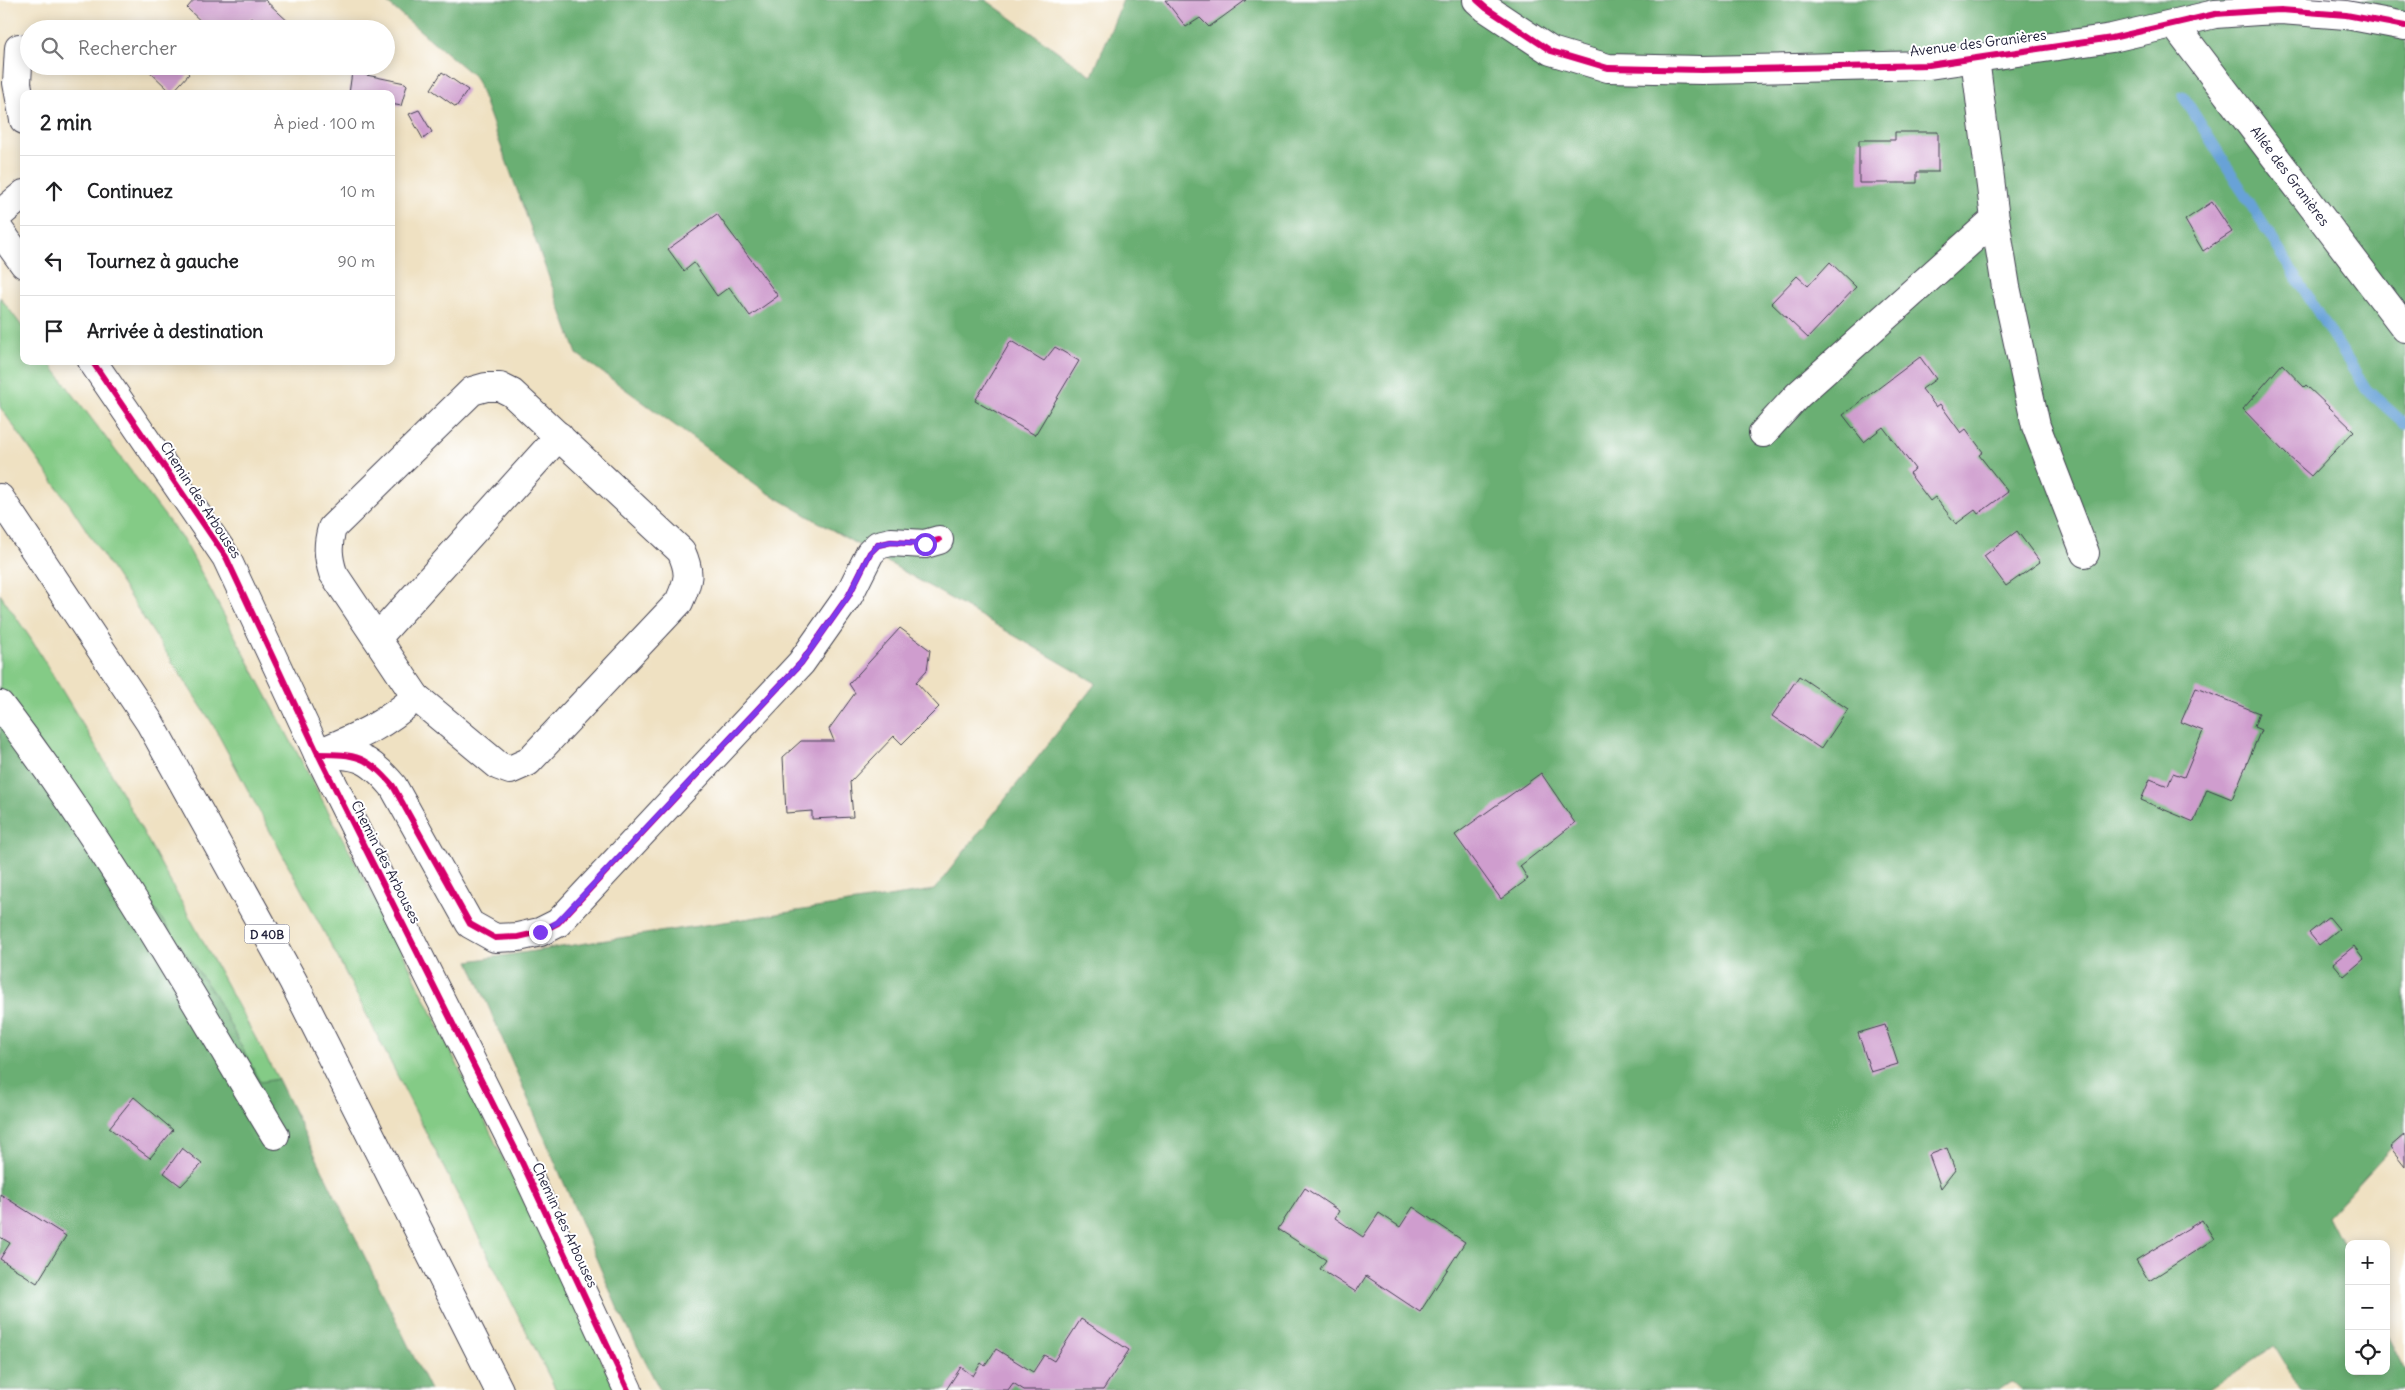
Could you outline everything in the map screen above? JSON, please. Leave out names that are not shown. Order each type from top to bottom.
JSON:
[{"type":"street","name":"Avenue des Granières","points":[[1477,0],[1551,51],[1608,68],[1702,70],[1929,65],[2112,38],[2215,14],[2282,10],[2346,15],[2405,26]]},
{"type":"street","name":"Allée des Granières","points":[[2174,24],[2405,328]]},
{"type":"street","points":[[19,48],[17,83],[20,99]]},
{"type":"street","points":[[1976,58],[1995,219],[2006,287],[2036,426],[2085,553]]},
{"type":"street","points":[[0,214],[20,197]]},
{"type":"street","points":[[1763,433],[1798,394],[1995,219]]},
{"type":"street","points":[[0,231],[20,258]]},
{"type":"street","name":"Chemin des Arbouses","points":[[95,365],[226,557],[318,754],[518,1156],[628,1390]]},
{"type":"street","points":[[486,387],[500,387],[512,393],[559,436],[682,551],[689,570],[687,586],[679,602],[528,762],[510,770],[499,766],[416,697],[333,573],[328,556],[328,540],[332,528],[472,391],[486,387]]},
{"type":"street","points":[[377,638],[559,436]]},
{"type":"street","name":"D 40B","points":[[0,498],[154,732],[293,981],[499,1390]]},
{"type":"street","points":[[318,754],[361,757],[382,773],[393,786],[470,924],[495,938],[518,937],[540,932],[558,922],[790,676],[849,595],[870,553],[878,545],[891,542],[925,544],[939,540]]},
{"type":"street","points":[[318,754],[374,730],[392,718],[416,697]]},
{"type":"street","points":[[0,705],[29,742],[105,854],[275,1135]]},
{"type":"green space","points":[[384,0],[986,0],[1092,76],[1123,0],[2405,0],[2405,1133],[2328,1216],[2345,1249],[2345,1375],[2390,1375],[2390,1341],[2405,1371],[2405,1390],[2301,1390],[2274,1346],[2209,1390],[2020,1390],[2011,1382],[1999,1390],[660,1390],[617,1307],[469,961],[934,890],[1096,683],[765,491],[577,354],[476,78]]},
{"type":"green space","points":[[0,297],[20,324],[20,365],[51,365],[186,544],[393,933],[616,1390],[556,1390],[339,960],[212,723],[70,505],[0,407]]},
{"type":"green space","points":[[0,594],[31,639],[100,753],[278,1079],[260,1083],[214,994],[0,688]]},
{"type":"green space","points":[[0,688],[214,994],[260,1082],[278,1079],[430,1390],[0,1390]]},
{"type":"building","points":[[194,0],[265,0],[287,20],[253,20],[251,18],[249,20],[200,20],[187,8]]},
{"type":"building","points":[[1165,0],[1246,0],[1209,27],[1200,18],[1186,27]]},
{"type":"building","points":[[442,72],[468,90],[456,107],[431,89]]},
{"type":"building","points":[[153,75],[188,75],[175,90],[169,90]]},
{"type":"building","points":[[352,75],[366,75],[407,85],[401,106],[395,105],[395,90],[350,90]]},
{"type":"building","points":[[419,110],[432,132],[423,139],[409,114]]},
{"type":"building","points":[[1895,132],[1938,132],[1938,172],[1917,172],[1917,183],[1859,183],[1859,140],[1895,140]]},
{"type":"building","points":[[2212,202],[2232,232],[2203,251],[2185,220]]},
{"type":"building","points":[[717,214],[778,296],[750,316],[729,287],[717,296],[694,263],[684,271],[668,249]]},
{"type":"building","points":[[1830,262],[1856,287],[1808,338],[1771,303],[1797,276],[1808,286]]},
{"type":"building","points":[[1011,341],[1044,361],[1055,347],[1079,361],[1035,435],[975,401]]},
{"type":"building","points":[[1920,357],[1936,379],[1922,389],[1936,407],[1940,404],[1961,433],[1966,429],[1983,452],[1979,455],[2008,492],[1978,514],[1975,510],[1956,524],[1935,497],[1930,501],[1909,473],[1915,469],[1883,427],[1864,442],[1843,415]]},
{"type":"building","points":[[2282,364],[2304,387],[2306,385],[2354,431],[2311,476],[2287,455],[2243,409]]},
{"type":"building","points":[[2017,531],[2040,562],[2006,586],[1984,556]]},
{"type":"building","points":[[900,628],[930,650],[927,670],[916,682],[939,707],[902,744],[894,736],[850,782],[853,817],[812,819],[812,811],[786,813],[783,757],[801,741],[834,741],[829,729],[855,693],[849,684]]},
{"type":"building","points":[[1799,676],[1848,709],[1821,749],[1772,716]]},
{"type":"building","points":[[2196,688],[2259,713],[2254,727],[2261,730],[2232,799],[2207,789],[2194,822],[2141,800],[2150,779],[2168,786],[2173,773],[2184,777],[2203,731],[2181,722]]},
{"type":"building","points":[[1541,773],[1575,823],[1520,866],[1528,879],[1501,899],[1455,835]]},
{"type":"building","points":[[2329,917],[2339,929],[2319,945],[2309,933]]},
{"type":"building","points":[[2354,946],[2364,959],[2344,976],[2333,963]]},
{"type":"building","points":[[1885,1025],[1898,1064],[1871,1072],[1858,1033]]},
{"type":"building","points":[[134,1097],[173,1130],[150,1158],[109,1128]]},
{"type":"building","points":[[2405,1134],[2405,1166],[2390,1147]]},
{"type":"building","points":[[182,1148],[202,1164],[181,1186],[164,1173]]},
{"type":"building","points":[[1947,1148],[1955,1170],[1941,1188],[1929,1155]]},
{"type":"building","points":[[1305,1188],[1339,1211],[1335,1218],[1363,1237],[1379,1213],[1400,1227],[1413,1207],[1465,1242],[1420,1312],[1366,1276],[1356,1292],[1320,1269],[1326,1260],[1278,1229]]},
{"type":"building","points":[[0,1194],[66,1236],[37,1283],[0,1259],[10,1243],[0,1237]]},
{"type":"building","points":[[2202,1220],[2214,1239],[2149,1281],[2136,1260]]},
{"type":"building","points":[[1081,1319],[1129,1350],[1103,1390],[1024,1390],[1013,1383],[1008,1390],[946,1390],[961,1367],[973,1376],[981,1363],[985,1366],[996,1349],[1033,1372],[1044,1355],[1054,1361]]},
{"type":"waterway","points":[[2183,96],[2366,389],[2405,424]]},
{"type":"cycle path","points":[[1477,0],[1551,51],[1608,68],[1702,70],[1929,65],[2112,38],[2215,14],[2259,11],[2281,10],[2346,15],[2405,26]]},
{"type":"cycle path","points":[[95,365],[226,557],[318,754],[519,1156],[628,1390]]},
{"type":"cycle path","points":[[318,754],[352,756],[360,759],[376,768],[393,786],[470,924],[495,938],[518,937],[540,932],[558,923],[801,663],[849,595],[870,553],[878,545],[891,542],[925,544],[939,540]]},
{"type":"route","points":[[540,932],[558,922],[801,663],[849,595],[870,553],[878,545],[891,542],[925,544]]}]
